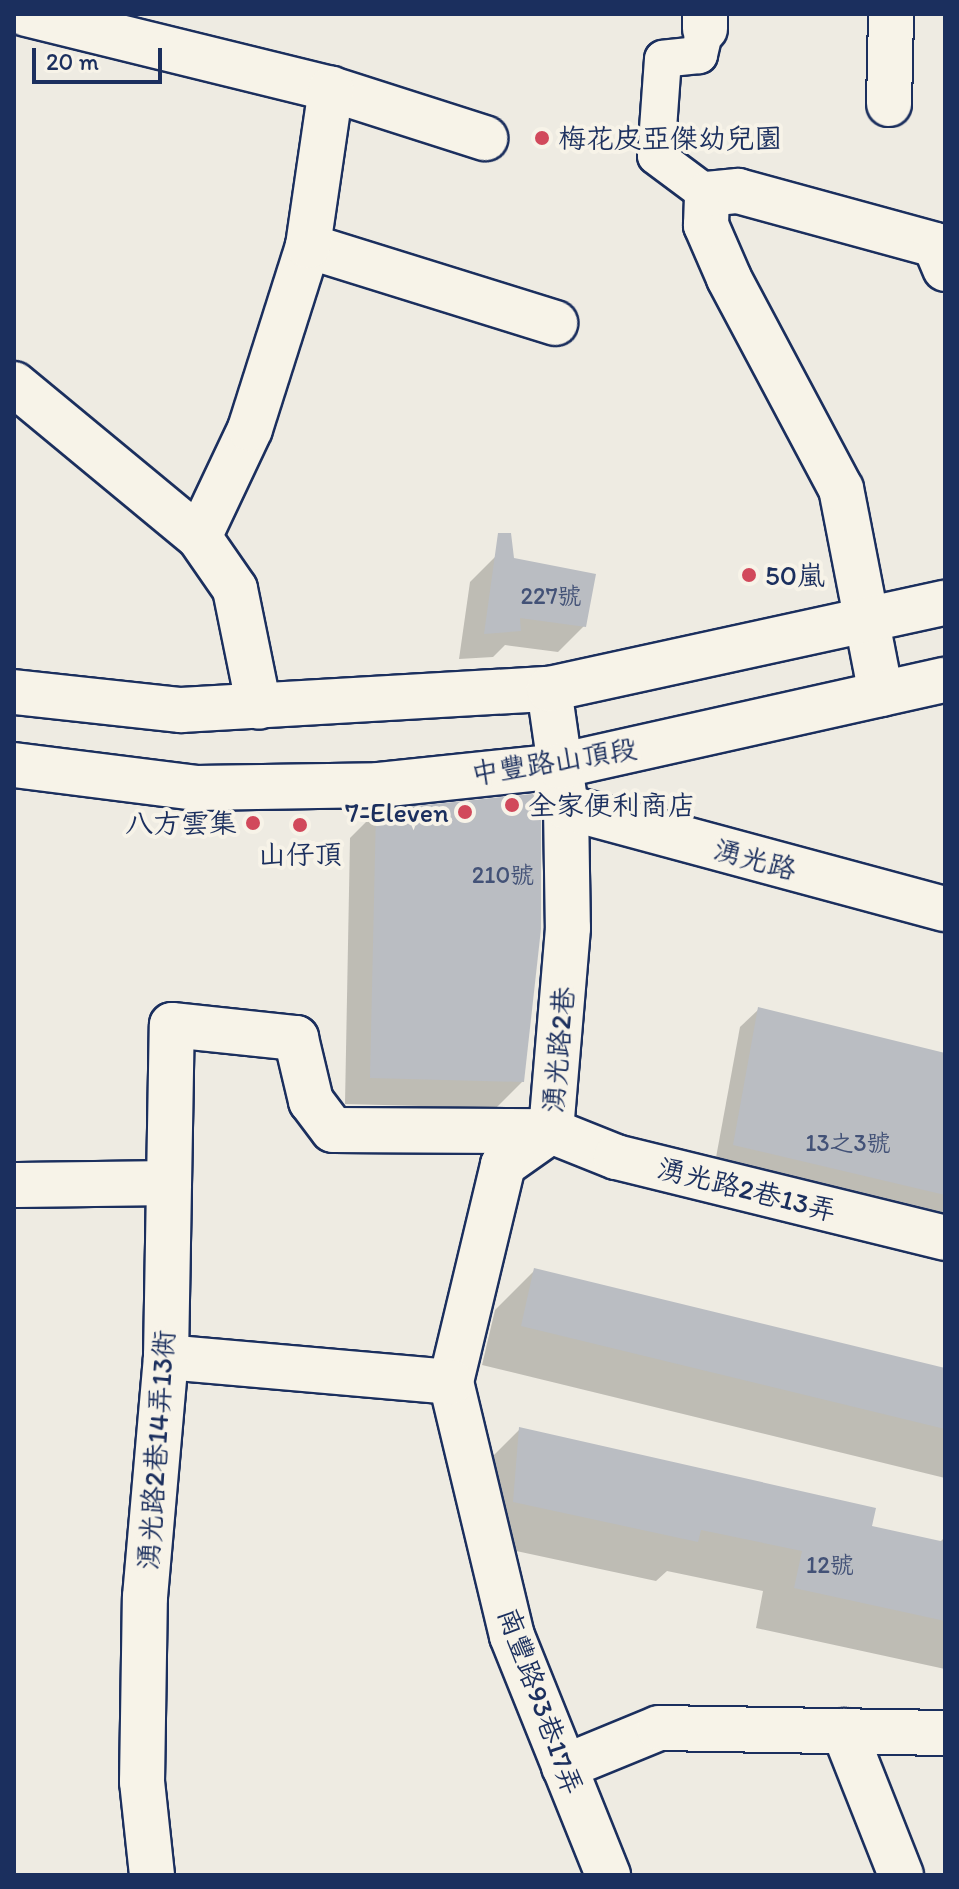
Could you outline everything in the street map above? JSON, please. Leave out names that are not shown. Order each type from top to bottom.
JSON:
[{"type":"street","points":[[26,14],[331,89],[485,138]]},
{"type":"street","points":[[889,104],[891,14]]},
{"type":"street","points":[[705,22],[699,55],[663,59],[656,156],[707,194],[738,191],[935,245],[945,269]]},
{"type":"street","points":[[199,537],[250,429],[308,246],[331,89]]},
{"type":"street","points":[[707,194],[706,225],[717,252],[841,489],[881,694]]},
{"type":"street","points":[[308,246],[555,323]]},
{"type":"street","points":[[14,384],[199,537],[235,589],[259,707]]},
{"type":"street","points":[[14,692],[181,710],[549,689],[945,603]]},
{"type":"street","name":"中豐路山頂段","points":[[14,765],[196,788],[563,786],[881,694],[945,680]]},
{"type":"street","name":"湧光路2巷","points":[[451,1382],[503,1165],[551,1131],[568,928],[563,786],[549,689]]},
{"type":"street","name":"湧光路","points":[[563,786],[945,909]]},
{"type":"street","name":"湧光路2巷14弄13衖","points":[[152,1875],[142,1782],[145,1597],[166,1357],[172,1025],[296,1038],[311,1101],[333,1130],[551,1131]]},
{"type":"street","name":"湧光路2巷13弄","points":[[551,1131],[616,1157],[945,1238]]},
{"type":"street","points":[[14,1185],[169,1183]]},
{"type":"street","points":[[166,1357],[451,1382]]},
{"type":"street","name":"南豐路93巷17弄","points":[[451,1382],[512,1636],[608,1875]]},
{"type":"street","points":[[564,1767],[659,1728],[945,1733]]},
{"type":"street","points":[[844,1731],[901,1875]]},
{"type":"building","points":[[498,533],[511,533],[514,558],[596,574],[586,627],[520,618],[521,631],[484,634]]},
{"type":"building","points":[[533,794],[541,809],[541,929],[524,1082],[370,1078],[376,810]]},
{"type":"building","points":[[758,1007],[945,1053],[945,1195],[733,1145]]},
{"type":"building","points":[[534,1268],[945,1368],[945,1429],[521,1326]]},
{"type":"building","points":[[519,1427],[876,1508],[872,1526],[945,1542],[945,1621],[794,1588],[802,1551],[701,1530],[698,1542],[513,1502]]},
{"type":"place","name":"梅花皮亞傑幼兒園","points":[[542,138]]},
{"type":"place","name":"50嵐","points":[[749,575]]},
{"type":"place","name":"全家便利商店","points":[[512,805]]},
{"type":"place","name":"7-Eleven","points":[[465,812]]},
{"type":"place","name":"八方雲集","points":[[253,823]]},
{"type":"place","name":"山仔頂","points":[[300,825]]}]
